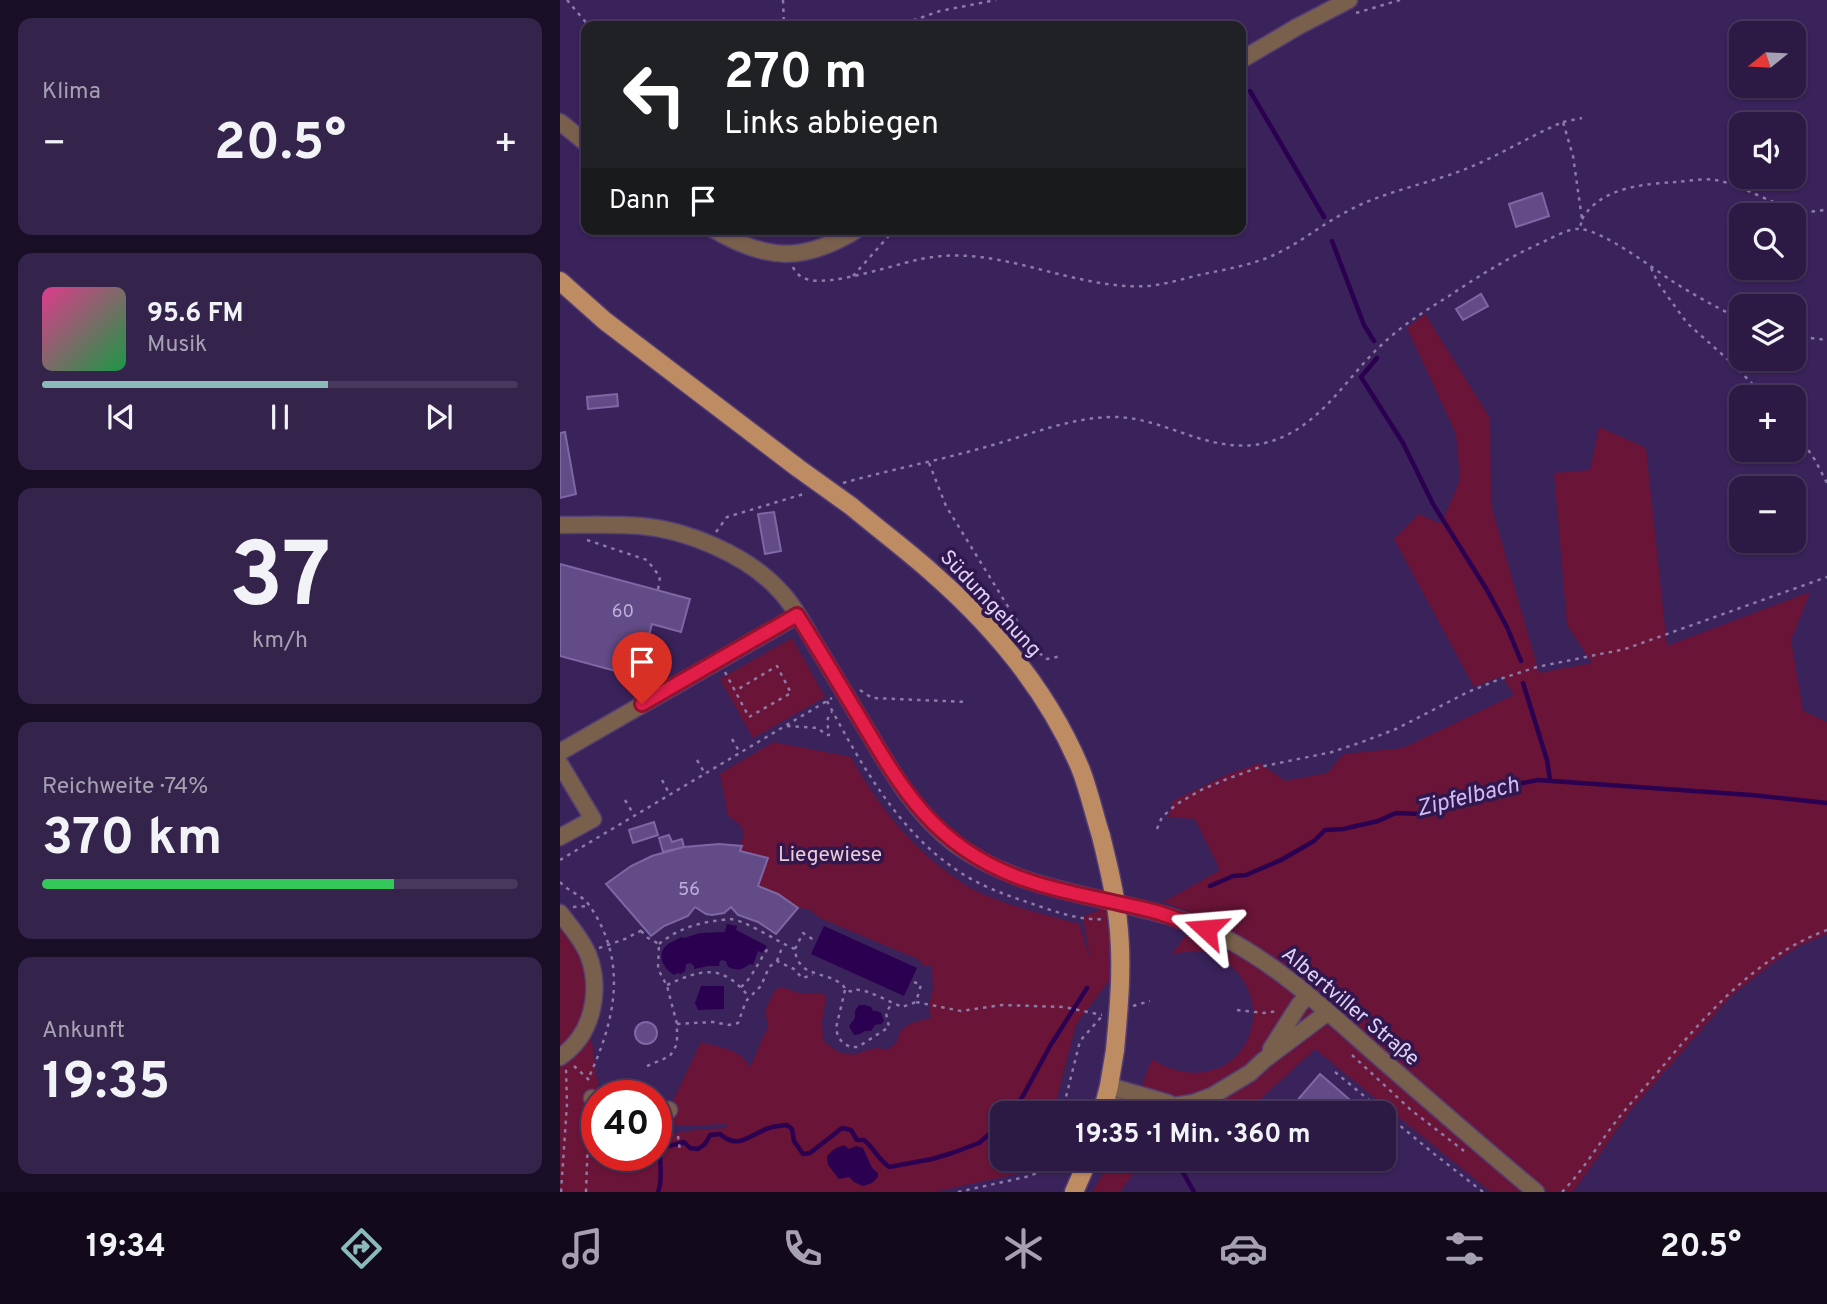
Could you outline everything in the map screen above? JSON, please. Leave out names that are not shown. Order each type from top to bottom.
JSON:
[{"type":"main road","name":"Südumgehung","points":[[560,281],[605,321],[851,506],[931,571],[1016,660],[1052,713],[1081,770],[1113,883],[1119,922],[1120,1003],[1115,1050],[1105,1100]]},
{"type":"main road","points":[[1074,1192],[1084,1171]]},
{"type":"street","points":[[1246,57],[1297,27],[1349,8]]},
{"type":"street","points":[[560,122],[581,139]]},
{"type":"street","points":[[722,235],[735,243],[760,252],[789,254],[811,251],[848,235]]},
{"type":"street","name":"Albertviller Straße","points":[[560,525],[643,526],[678,533],[708,543],[754,569],[779,589],[797,615],[907,794],[928,820],[955,844],[1015,876],[1161,914],[1206,929],[1226,939],[1277,971],[1308,995],[1535,1192]]},
{"type":"street","points":[[560,752],[797,615]]},
{"type":"street","points":[[560,764],[593,819],[560,837]]},
{"type":"street","points":[[560,913],[575,931],[588,955],[594,992],[585,1029],[575,1046],[562,1056]]},
{"type":"street","points":[[1264,1060],[1308,995]]},
{"type":"street","points":[[1197,1101],[1250,1073],[1328,1012]]},
{"type":"path","points":[[567,0],[585,21]]},
{"type":"path","points":[[783,0],[784,21]]},
{"type":"path","points":[[911,21],[940,11],[996,0]]},
{"type":"path","points":[[1349,8],[1400,0]]},
{"type":"path","points":[[789,254],[794,271],[805,279],[825,281],[871,273],[932,257],[955,255],[985,258],[1118,286],[1149,286],[1260,261],[1302,240],[1348,211],[1469,168],[1528,137],[1563,122],[1582,118]]},
{"type":"path","points":[[1563,122],[1573,156],[1582,219]]},
{"type":"path","points":[[1580,229],[1586,212],[1611,194],[1629,187],[1692,181],[1714,180],[1789,208],[1805,211],[1827,209]]},
{"type":"path","points":[[842,483],[983,448],[1072,422],[1110,417],[1136,418],[1211,443],[1236,446],[1283,438],[1305,426],[1321,412],[1380,346],[1417,316],[1525,250],[1564,232],[1580,229],[1592,232],[1623,248],[1711,306],[1729,314]]},
{"type":"path","points":[[853,276],[890,235]]},
{"type":"path","points":[[1651,268],[1658,283],[1687,323],[1753,385]]},
{"type":"path","points":[[1806,337],[1827,340]]},
{"type":"path","points":[[1806,447],[1827,483]]},
{"type":"path","points":[[929,461],[946,506],[1034,649],[1047,659],[1061,656]]},
{"type":"path","points":[[708,543],[727,517],[811,492]]},
{"type":"path","points":[[581,538],[648,560],[660,577],[658,590]]},
{"type":"path","points":[[1157,829],[1162,817],[1177,804],[1227,779],[1261,767],[1332,751],[1373,738],[1500,679],[1537,667],[1625,649],[1827,577]]},
{"type":"path","points":[[718,660],[749,717],[790,693],[777,666],[735,691]]},
{"type":"path","points":[[852,684],[872,698],[968,702]]},
{"type":"path","points":[[560,860],[827,701]]},
{"type":"path","points":[[784,726],[818,728],[825,735],[829,735],[827,719],[832,712]]},
{"type":"path","points":[[732,739],[740,752]]},
{"type":"path","points":[[697,760],[704,773]]},
{"type":"path","points":[[662,780],[669,794]]},
{"type":"path","points":[[625,800],[634,815]]},
{"type":"path","points":[[560,882],[569,892]]},
{"type":"path","points":[[645,1067],[670,1056],[677,1044],[677,1024],[667,985],[658,969],[659,944],[669,936],[702,923],[730,919],[795,949]]},
{"type":"path","points":[[608,945],[643,930],[659,944]]},
{"type":"path","points":[[1562,1192],[1618,1119],[1726,996],[1770,961],[1827,930]]},
{"type":"path","points":[[814,940],[803,933],[795,949],[795,957],[815,975]]},
{"type":"path","points":[[677,1024],[738,1023],[749,997],[761,986],[769,967],[777,961],[783,945]]},
{"type":"path","points":[[741,988],[770,946]]},
{"type":"path","points":[[777,961],[803,978],[815,975],[830,978],[841,984],[845,990],[860,990],[902,1007],[915,1002],[961,1011],[1002,1005],[1068,1008],[1102,1015],[1114,1012]]},
{"type":"path","points":[[667,985],[700,972],[713,971],[727,977],[749,997]]},
{"type":"path","points":[[914,982],[921,985],[915,1002]]},
{"type":"path","points":[[845,990],[836,1028],[838,1037],[850,1047],[861,1046],[889,1027],[886,1013],[892,1003]]},
{"type":"path","points":[[1126,1008],[1150,1001]]},
{"type":"path","points":[[1237,1010],[1272,1013],[1283,1007]]},
{"type":"path","points":[[1065,1101],[1080,1041],[1102,1015]]},
{"type":"path","points":[[1350,1052],[1411,1110],[1467,1154]]},
{"type":"path","points":[[561,1192],[567,1094],[562,1056]]},
{"type":"path","points":[[562,1056],[588,1080]]},
{"type":"path","points":[[1335,1072],[1483,1192]]},
{"type":"path","points":[[560,1090],[567,1094]]},
{"type":"path","points":[[678,1136],[680,1150]]},
{"type":"path","points":[[586,1192],[587,1171]]},
{"type":"path","points":[[958,1192],[1030,1176],[1040,1171]]},
{"type":"green space","points":[[1425,314],[1490,418],[1491,505],[1539,673],[1592,663],[1567,625],[1554,473],[1590,470],[1599,427],[1646,448],[1667,646],[1810,592],[1791,640],[1803,711],[1827,722],[1827,934],[1801,945],[1774,962],[1730,997],[1630,1111],[1573,1192],[1491,1192],[1396,1115],[1396,1101],[1379,1101],[1315,1049],[1258,1101],[1136,1101],[1152,1059],[1182,1072],[1212,1070],[1237,1055],[1252,1026],[1252,1002],[1248,990],[1235,970],[1226,962],[1203,952],[1171,955],[1200,917],[1162,901],[1220,870],[1195,819],[1168,817],[1173,801],[1226,775],[1260,763],[1285,781],[1327,773],[1344,754],[1403,748],[1514,695],[1502,676],[1474,687],[1394,539],[1419,514],[1441,524],[1460,480],[1456,434],[1407,328]]},
{"type":"green space","points":[[792,638],[825,697],[753,738],[720,679]]},
{"type":"green space","name":"Liegewiese","points":[[773,742],[851,757],[883,808],[909,838],[939,866],[985,895],[1079,924],[1090,959],[1083,917],[1106,907],[1111,978],[1076,1024],[1056,1101],[990,1101],[990,1171],[1026,1171],[934,1192],[560,1192],[560,923],[583,959],[597,1080],[581,1080],[581,1171],[672,1171],[672,1134],[726,1128],[727,1124],[677,1126],[672,1121],[672,1102],[701,1042],[736,1053],[750,1068],[768,1026],[765,1011],[774,991],[781,987],[799,993],[824,994],[823,1040],[844,1054],[876,1048],[887,1050],[897,1042],[905,1027],[931,1018],[929,1005],[933,989],[932,966],[923,966],[920,960],[820,918],[809,909],[798,908],[778,894],[758,886],[740,851],[744,832],[738,823],[728,816],[720,774]],"holes":[[[856,1146],[863,1148],[872,1168],[878,1173],[854,1182],[849,1177],[839,1179],[829,1166]]]},
{"type":"green space","points":[[1105,1171],[1135,1171],[1120,1192],[1092,1192]]},
{"type":"shaded area","points":[[727,924],[737,926],[736,930],[767,946],[762,953],[758,951],[753,965],[735,969],[728,967],[726,961],[722,960],[719,966],[694,969],[691,963],[686,964],[685,971],[681,974],[674,975],[664,966],[662,954],[669,943],[700,933],[725,932]]},
{"type":"shaded area","points":[[824,926],[917,968],[904,996],[811,954]]},
{"type":"shaded area","points":[[701,986],[724,986],[724,1009],[698,1010],[695,1003]]},
{"type":"shaded area","points":[[859,1005],[871,1007],[873,1011],[881,1013],[884,1021],[875,1025],[871,1031],[854,1035],[849,1026]]},
{"type":"shaded area","points":[[844,1145],[849,1149],[856,1146],[863,1148],[872,1168],[878,1173],[872,1183],[863,1186],[849,1177],[839,1179],[828,1165],[827,1156]]},
{"type":"building","points":[[1542,193],[1549,216],[1516,227],[1509,204]]},
{"type":"building","points":[[1481,294],[1488,306],[1463,320],[1456,309]]},
{"type":"building","points":[[617,394],[618,406],[588,409],[587,397]]},
{"type":"building","points":[[565,432],[576,494],[560,498],[560,433]]},
{"type":"building","points":[[774,512],[781,551],[765,554],[758,514]]},
{"type":"building","points":[[560,564],[690,599],[681,632],[652,624],[638,677],[560,656]]},
{"type":"building","points":[[654,822],[658,835],[633,843],[629,830]]},
{"type":"building","points":[[669,835],[672,842],[682,839],[684,847],[663,852],[659,838]]},
{"type":"building","points":[[719,844],[742,846],[740,851],[768,858],[758,886],[778,894],[798,908],[776,934],[758,922],[738,915],[731,907],[724,913],[712,915],[695,907],[688,916],[664,926],[651,936],[606,884],[631,866],[652,856],[684,847]]},
{"type":"building","points":[[646,1022],[654,1025],[657,1033],[654,1041],[646,1044],[638,1041],[635,1033],[638,1025]]},
{"type":"building","points":[[1320,1074],[1349,1099],[1347,1101],[1297,1101]]},
{"type":"waterway","points":[[1250,91],[1324,217]]},
{"type":"waterway","points":[[1332,241],[1364,325],[1374,341]]},
{"type":"waterway","points":[[1377,358],[1361,377],[1403,443],[1433,504],[1487,590],[1521,661]]},
{"type":"waterway","points":[[1523,683],[1547,760],[1550,780]]},
{"type":"waterway","name":"Zipfelbach","points":[[1210,886],[1281,860],[1314,841],[1325,830],[1378,821],[1396,813],[1421,814],[1448,801],[1478,792],[1538,780],[1827,803]]},
{"type":"waterway","name":"Zipfelbach","points":[[1020,1101],[1087,988]]},
{"type":"waterway","name":"Zipfelbach","points":[[658,1192],[661,1181],[661,1148],[684,1142],[690,1148],[698,1149],[710,1135],[720,1134],[727,1139],[739,1141],[771,1127],[787,1125],[792,1129],[794,1141],[803,1154],[810,1153],[842,1128],[851,1130],[857,1140],[864,1140],[889,1167],[952,1153],[979,1143],[990,1133]]},
{"type":"waterway","points":[[1182,1171],[1194,1192]]},
{"type":"route","points":[[642,704],[797,615],[907,794],[928,820],[955,844],[1015,876],[1161,914],[1206,929]]}]
